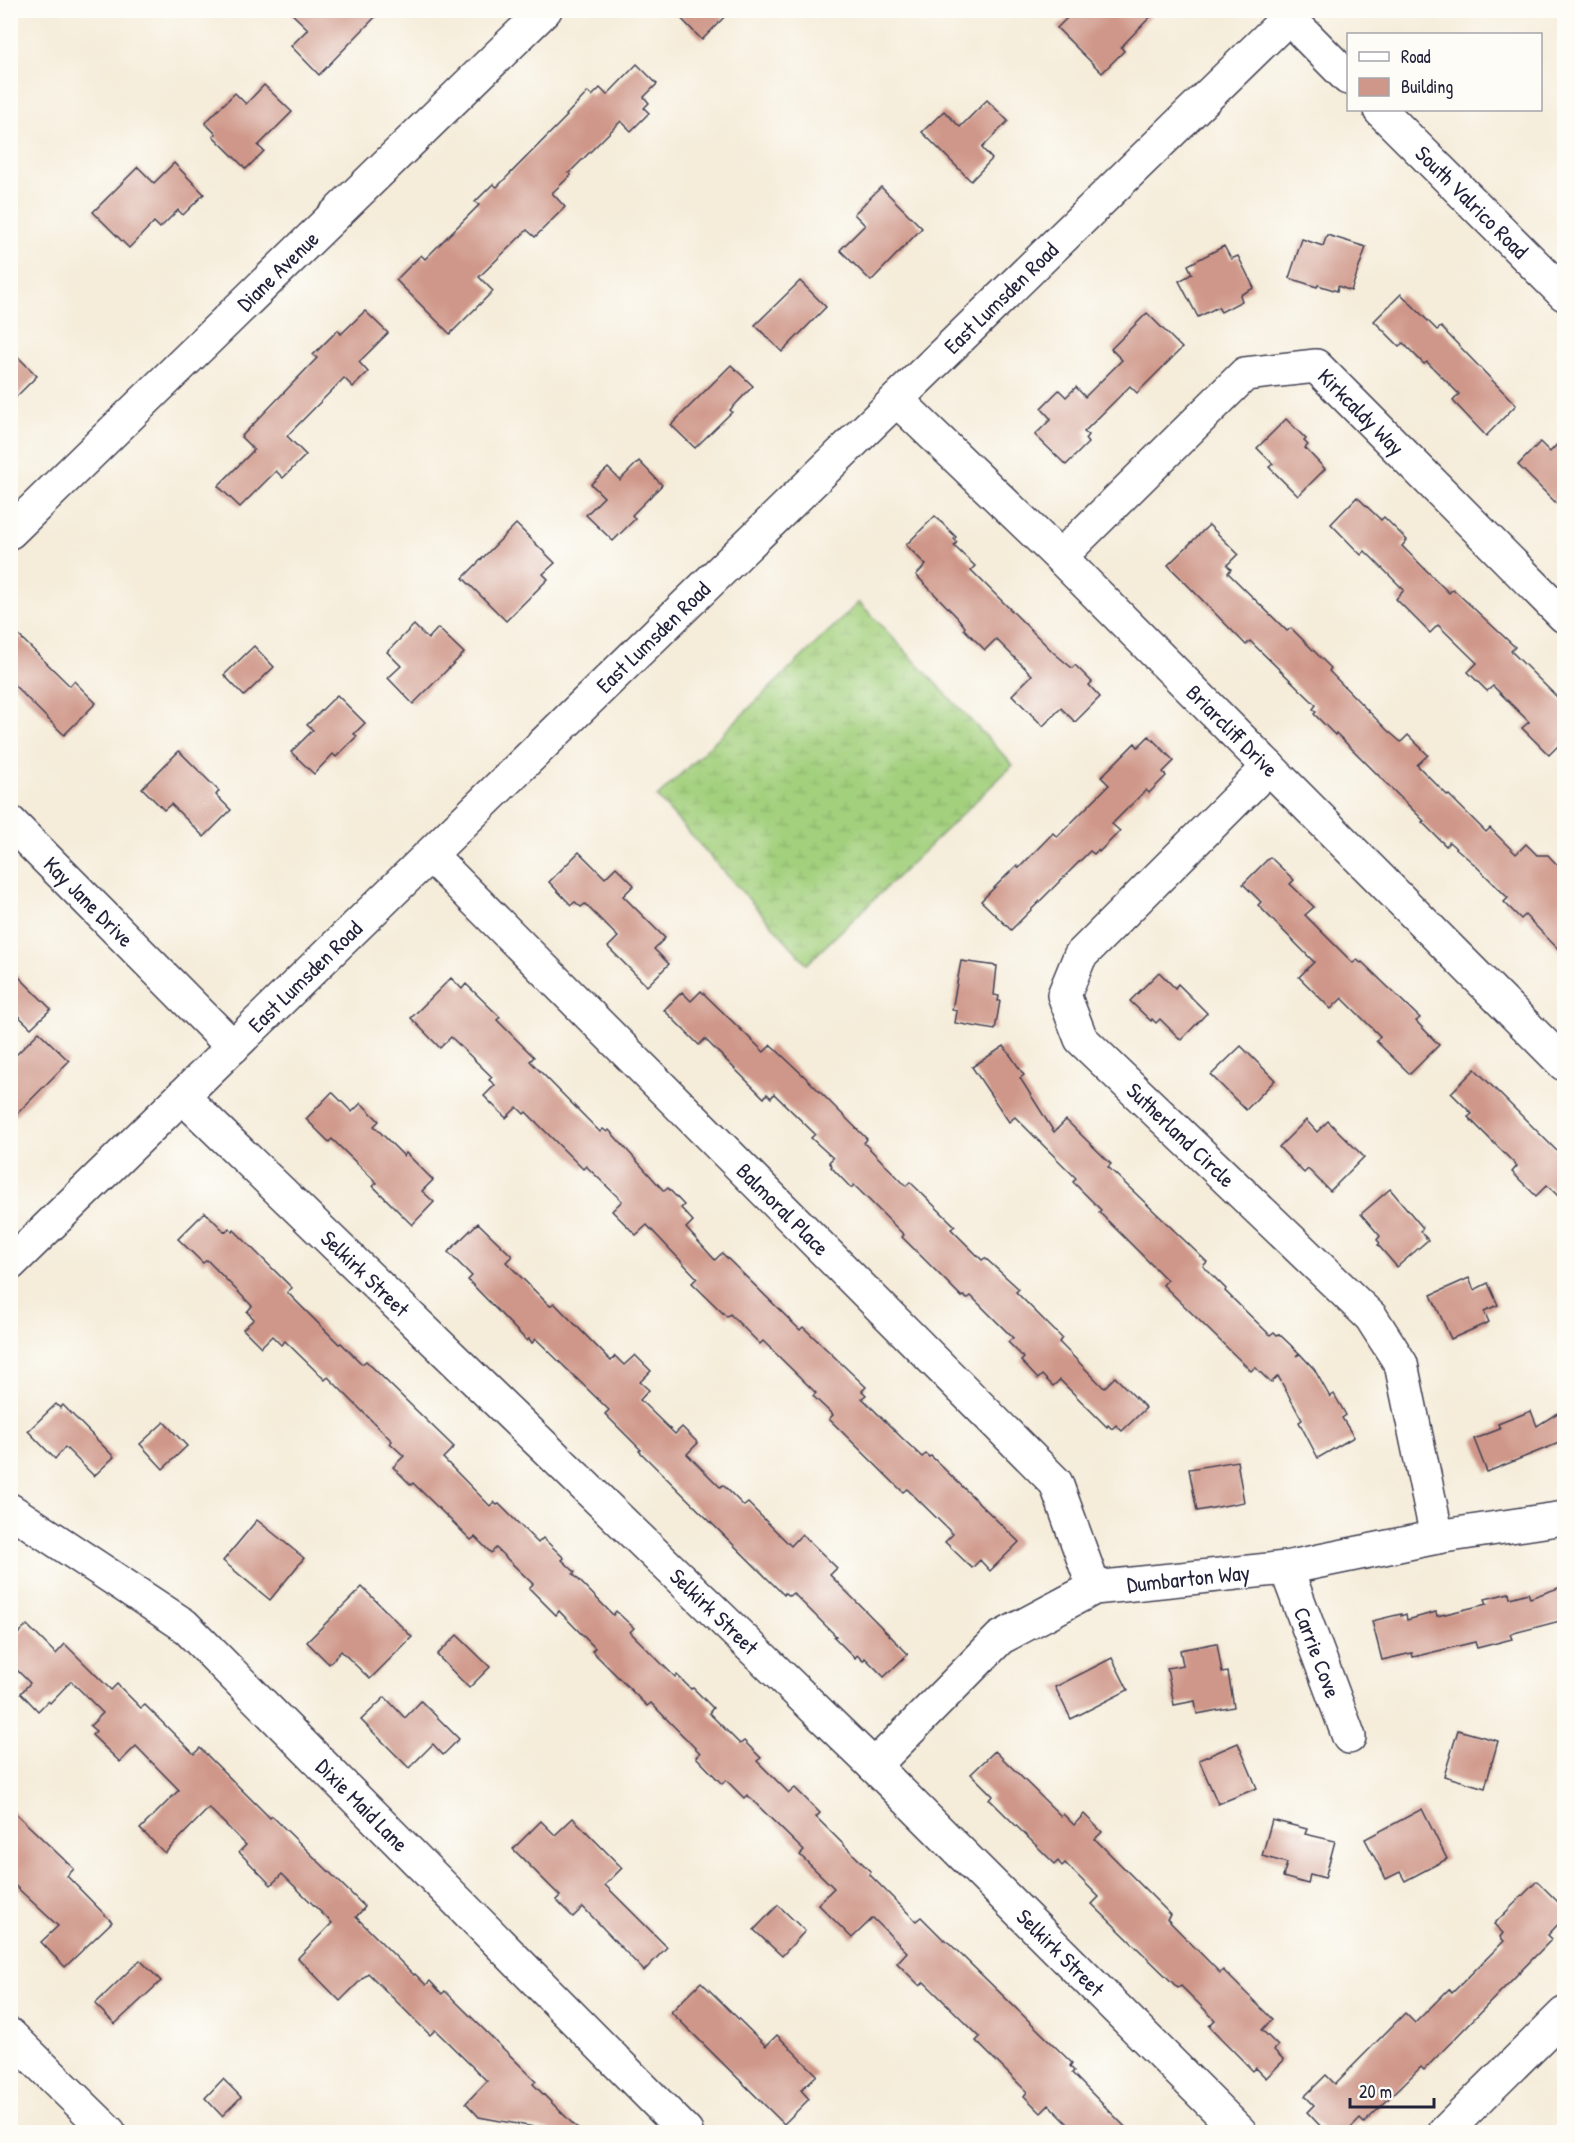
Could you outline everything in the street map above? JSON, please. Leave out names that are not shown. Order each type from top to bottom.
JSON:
[{"type":"street","name":"Diane Avenue","points":[[10,532],[545,10]]},
{"type":"street","points":[[1288,13],[1347,77]]},
{"type":"street","name":"East Lumsden Road","points":[[10,1264],[897,400],[1288,13]]},
{"type":"street","name":"South Valrico Road","points":[[1381,111],[1564,294]]},
{"type":"street","name":"Kirkcaldy Way","points":[[1060,557],[1245,374],[1316,366],[1564,616]]},
{"type":"street","name":"Briarcliff Drive","points":[[897,400],[1060,557],[1564,1064]]},
{"type":"street","name":"Sutherland Circle","points":[[1269,767],[1080,956],[1064,995],[1081,1039],[1371,1317],[1401,1364],[1437,1537]]},
{"type":"street","name":"Kay Jane Drive","points":[[10,822],[233,1047]]},
{"type":"street","name":"Balmoral Place","points":[[430,855],[1056,1483],[1094,1588]]},
{"type":"street","name":"Selkirk Street","points":[[182,1096],[874,1766],[1240,2133]]},
{"type":"street","name":"Dixie Maid Lane","points":[[10,1510],[184,1625],[686,2133]]},
{"type":"street","name":"Dumbarton Way","points":[[874,1766],[1000,1638],[1094,1588],[1286,1568],[1437,1537],[1564,1518]]},
{"type":"street","name":"Carrie Cove","points":[[1286,1568],[1349,1737]]},
{"type":"street","points":[[1445,2133],[1564,2014]]},
{"type":"street","points":[[10,2034],[109,2133]]},
{"type":"green space","points":[[859,602],[1013,765],[807,964],[657,797]]},
{"type":"building","points":[[288,10],[382,10],[319,75],[291,46],[308,29]]},
{"type":"building","points":[[673,10],[731,10],[702,40]]},
{"type":"building","points":[[1075,10],[1157,10],[1121,47],[1124,51],[1102,73],[1057,28]]},
{"type":"building","points":[[637,64],[657,84],[644,97],[649,103],[644,108],[649,113],[631,131],[621,121],[569,173],[571,175],[552,193],[565,207],[535,237],[527,230],[479,277],[493,291],[450,334],[396,280],[421,255],[425,259],[479,205],[475,202],[493,184],[497,187],[588,92],[592,96],[600,88],[607,95]]},
{"type":"building","points":[[264,85],[292,112],[258,146],[264,151],[246,169],[213,136],[216,134],[205,123],[235,93],[246,104]]},
{"type":"building","points":[[987,100],[1008,121],[982,148],[992,159],[971,181],[922,132],[944,111],[960,127]]},
{"type":"building","points":[[174,163],[204,194],[183,215],[178,210],[160,228],[154,222],[129,248],[93,212],[138,167],[154,183]]},
{"type":"building","points":[[881,187],[922,228],[871,281],[840,250],[865,225],[854,214]]},
{"type":"building","points":[[1327,235],[1366,247],[1351,291],[1338,286],[1337,291],[1318,285],[1317,287],[1289,278],[1302,239],[1323,246]]},
{"type":"building","points":[[1224,246],[1231,259],[1238,256],[1254,288],[1240,295],[1242,301],[1221,312],[1218,307],[1198,317],[1179,281],[1192,274],[1188,265]]},
{"type":"building","points":[[800,281],[826,307],[782,352],[755,325]]},
{"type":"building","points":[[1401,294],[1437,330],[1441,327],[1516,405],[1486,436],[1453,401],[1459,394],[1427,362],[1424,364],[1403,343],[1399,346],[1374,321]]},
{"type":"building","points":[[365,311],[388,333],[359,362],[368,372],[353,387],[344,378],[287,436],[306,455],[283,478],[276,471],[240,507],[218,486],[254,450],[241,437],[317,358],[313,355],[338,330],[341,334]]},
{"type":"building","points":[[1147,313],[1182,348],[1137,393],[1130,386],[1084,432],[1088,435],[1085,439],[1088,443],[1066,465],[1035,435],[1051,419],[1041,408],[1059,390],[1066,397],[1076,387],[1085,397],[1122,360],[1111,349]]},
{"type":"building","points":[[10,349],[37,376],[10,403]]},
{"type":"building","points":[[731,365],[753,386],[730,410],[732,412],[695,448],[671,425]]},
{"type":"building","points":[[1286,419],[1306,439],[1304,441],[1308,445],[1305,448],[1325,469],[1298,496],[1269,467],[1273,464],[1257,448]]},
{"type":"building","points":[[1564,437],[1564,511],[1518,465],[1540,442],[1550,452]]},
{"type":"building","points":[[639,461],[662,485],[632,515],[635,519],[613,541],[586,515],[604,497],[591,484],[608,468],[620,480]]},
{"type":"building","points":[[1357,497],[1381,520],[1384,517],[1407,540],[1402,546],[1449,593],[1453,589],[1515,647],[1511,651],[1564,704],[1564,740],[1549,755],[1522,728],[1529,722],[1493,686],[1487,691],[1468,672],[1477,663],[1438,625],[1430,633],[1396,599],[1404,590],[1365,551],[1361,555],[1331,524]]},
{"type":"building","points":[[935,516],[956,537],[954,539],[957,542],[954,546],[975,566],[971,570],[1054,653],[1072,668],[1075,665],[1092,682],[1089,685],[1100,697],[1075,722],[1061,708],[1043,726],[1012,695],[1032,675],[996,639],[985,650],[916,575],[926,565],[906,545]]},
{"type":"building","points":[[516,524],[555,563],[543,574],[548,579],[506,621],[463,578]]},
{"type":"building","points":[[1209,525],[1238,554],[1227,565],[1231,569],[1228,573],[1287,631],[1291,628],[1387,730],[1401,742],[1408,735],[1428,755],[1417,765],[1448,796],[1486,832],[1490,828],[1516,854],[1526,844],[1537,855],[1548,855],[1564,872],[1564,955],[1525,915],[1521,919],[1504,902],[1508,898],[1474,864],[1449,842],[1446,846],[1336,733],[1335,735],[1314,714],[1316,712],[1313,709],[1316,705],[1250,641],[1246,645],[1168,565]]},
{"type":"building","points":[[414,625],[428,639],[438,628],[464,653],[413,704],[388,678],[401,666],[387,652]]},
{"type":"building","points":[[10,627],[70,686],[74,681],[96,703],[64,735],[10,681]]},
{"type":"building","points":[[254,646],[274,667],[244,696],[224,675]]},
{"type":"building","points":[[337,695],[365,723],[354,734],[357,736],[336,757],[333,754],[314,774],[291,752],[313,730],[307,725]]},
{"type":"building","points":[[1149,736],[1174,761],[1163,772],[1166,776],[1149,793],[1146,790],[1112,824],[1120,831],[1099,852],[1098,850],[1094,854],[1090,851],[1011,930],[981,901],[1017,865],[1019,868],[1053,833],[1057,837],[1109,785],[1101,777],[1135,743],[1138,747]]},
{"type":"building","points":[[179,751],[219,791],[216,795],[231,810],[204,837],[171,804],[164,810],[142,788]]},
{"type":"building","points":[[579,852],[605,878],[616,867],[634,885],[623,896],[665,938],[654,949],[669,964],[647,986],[608,947],[618,937],[585,904],[581,907],[575,902],[571,905],[549,882]]},
{"type":"building","points":[[1270,857],[1294,880],[1290,884],[1314,907],[1305,915],[1353,963],[1357,960],[1362,962],[1420,1018],[1416,1021],[1439,1045],[1410,1074],[1376,1041],[1380,1036],[1342,998],[1331,1009],[1299,977],[1314,962],[1258,905],[1261,902],[1243,884]]},
{"type":"building","points":[[961,961],[997,966],[994,995],[999,996],[998,1001],[1000,1001],[995,1030],[955,1023],[957,1011],[952,1010]]},
{"type":"building","points":[[10,968],[51,1009],[31,1028],[10,1008]]},
{"type":"building","points":[[1159,972],[1175,988],[1178,984],[1207,1013],[1181,1040],[1160,1019],[1156,1023],[1152,1019],[1151,1021],[1130,1001]]},
{"type":"building","points":[[451,978],[462,989],[466,984],[500,1017],[497,1020],[534,1057],[530,1061],[600,1132],[603,1129],[607,1132],[609,1130],[664,1191],[668,1188],[684,1205],[681,1208],[693,1221],[686,1228],[715,1260],[722,1253],[800,1330],[803,1327],[866,1387],[862,1391],[866,1395],[862,1398],[901,1437],[922,1457],[926,1454],[931,1456],[1019,1542],[990,1571],[980,1560],[972,1568],[945,1542],[953,1534],[907,1489],[903,1492],[829,1419],[833,1415],[813,1396],[816,1393],[763,1341],[760,1344],[730,1314],[727,1317],[692,1283],[697,1278],[647,1225],[636,1235],[612,1211],[622,1201],[586,1166],[583,1169],[526,1112],[524,1114],[517,1107],[506,1118],[484,1096],[495,1085],[489,1080],[492,1077],[451,1037],[440,1048],[411,1018]]},
{"type":"building","points":[[701,991],[764,1052],[771,1045],[805,1077],[867,1139],[864,1143],[906,1186],[910,1182],[955,1226],[951,1229],[982,1260],[985,1258],[1019,1289],[1016,1292],[1062,1338],[1059,1342],[1104,1388],[1115,1377],[1146,1408],[1122,1431],[1116,1425],[1112,1429],[1108,1425],[1107,1427],[1060,1380],[1053,1386],[1042,1375],[1038,1379],[1021,1361],[1024,1358],[1008,1342],[1013,1338],[971,1296],[967,1299],[962,1297],[854,1185],[851,1188],[831,1167],[829,1162],[833,1158],[811,1138],[815,1134],[774,1094],[771,1098],[767,1094],[764,1098],[705,1039],[699,1045],[664,1010],[682,992],[691,1001]]},
{"type":"building","points":[[39,1032],[69,1061],[10,1121],[10,1061]]},
{"type":"building","points":[[1004,1046],[1024,1075],[1020,1078],[1054,1132],[1066,1120],[1111,1164],[1108,1167],[1207,1262],[1203,1266],[1226,1289],[1225,1291],[1270,1335],[1274,1332],[1279,1334],[1299,1353],[1296,1356],[1300,1354],[1314,1369],[1330,1397],[1334,1394],[1346,1415],[1342,1418],[1354,1437],[1318,1458],[1299,1422],[1302,1420],[1278,1376],[1271,1383],[1255,1367],[1251,1371],[1163,1285],[1167,1280],[1099,1212],[1101,1210],[1073,1182],[1076,1178],[1015,1117],[1009,1122],[972,1067]]},
{"type":"building","points":[[1241,1046],[1275,1080],[1246,1110],[1211,1075]]},
{"type":"building","points":[[1475,1069],[1564,1158],[1564,1202],[1547,1185],[1536,1196],[1512,1172],[1517,1166],[1468,1117],[1472,1114],[1451,1093]]},
{"type":"building","points":[[332,1092],[352,1112],[361,1103],[379,1121],[374,1126],[404,1156],[406,1153],[433,1180],[422,1191],[434,1202],[412,1225],[373,1186],[377,1183],[332,1139],[329,1142],[306,1119]]},
{"type":"building","points":[[1306,1120],[1317,1132],[1328,1121],[1364,1157],[1330,1191],[1308,1169],[1304,1173],[1279,1147]]},
{"type":"building","points":[[1390,1189],[1423,1228],[1420,1231],[1428,1240],[1397,1267],[1378,1245],[1380,1243],[1377,1240],[1380,1236],[1361,1214]]},
{"type":"building","points":[[205,1212],[225,1232],[229,1228],[233,1232],[234,1230],[292,1288],[287,1292],[339,1344],[341,1343],[362,1364],[366,1361],[454,1447],[443,1458],[490,1506],[494,1502],[499,1504],[538,1543],[543,1538],[564,1558],[562,1560],[575,1572],[573,1574],[613,1615],[616,1611],[634,1628],[630,1632],[675,1677],[677,1675],[691,1689],[693,1688],[713,1708],[709,1713],[740,1744],[744,1741],[761,1758],[757,1761],[789,1793],[795,1788],[820,1813],[816,1817],[916,1921],[921,1917],[1072,2063],[1070,2066],[1074,2071],[1072,2073],[1131,2133],[1077,2133],[1049,2105],[1041,2113],[1024,2096],[1027,2092],[976,2041],[980,2037],[924,1982],[920,1986],[897,1963],[907,1952],[873,1918],[852,1938],[818,1904],[834,1888],[800,1855],[804,1851],[747,1795],[744,1798],[726,1780],[722,1784],[696,1757],[700,1753],[651,1703],[647,1706],[592,1651],[595,1648],[559,1611],[556,1615],[529,1588],[533,1584],[496,1548],[491,1553],[475,1537],[471,1540],[413,1483],[411,1485],[393,1467],[404,1456],[328,1377],[325,1380],[285,1341],[281,1345],[272,1336],[261,1347],[243,1329],[254,1319],[247,1312],[252,1306],[207,1260],[203,1263],[178,1239]]},
{"type":"building","points":[[478,1223],[512,1256],[506,1262],[550,1306],[554,1303],[611,1361],[615,1356],[624,1365],[635,1355],[651,1371],[640,1382],[649,1390],[640,1400],[675,1434],[682,1427],[698,1443],[687,1454],[720,1487],[723,1485],[744,1506],[748,1503],[791,1546],[802,1534],[837,1568],[830,1575],[908,1654],[884,1677],[865,1658],[863,1661],[857,1655],[855,1658],[793,1593],[789,1596],[785,1593],[784,1595],[639,1451],[641,1450],[605,1414],[609,1410],[536,1339],[532,1343],[529,1339],[527,1341],[468,1280],[472,1276],[448,1252]]},
{"type":"building","points":[[1469,1278],[1474,1290],[1488,1283],[1498,1305],[1484,1311],[1489,1322],[1451,1339],[1431,1295]]},
{"type":"building","points":[[56,1404],[60,1408],[63,1405],[114,1457],[94,1476],[65,1447],[55,1459],[28,1431]]},
{"type":"building","points":[[1564,1409],[1564,1441],[1487,1472],[1474,1439],[1500,1429],[1498,1424],[1531,1411],[1537,1426]]},
{"type":"building","points":[[164,1422],[187,1446],[163,1469],[140,1444]]},
{"type":"building","points":[[1237,1461],[1244,1502],[1197,1511],[1189,1469]]},
{"type":"building","points":[[257,1520],[304,1558],[270,1600],[223,1561]]},
{"type":"building","points":[[1564,1586],[1564,1620],[1510,1634],[1512,1639],[1477,1648],[1475,1642],[1413,1657],[1412,1653],[1382,1660],[1372,1621],[1401,1614],[1401,1616],[1406,1614],[1407,1620],[1436,1612],[1437,1616],[1487,1604],[1485,1599],[1509,1593],[1510,1598],[1528,1593],[1530,1598]]},
{"type":"building","points":[[362,1587],[412,1637],[370,1679],[341,1651],[329,1664],[307,1642]]},
{"type":"building","points":[[27,1625],[56,1654],[65,1644],[111,1690],[117,1684],[141,1708],[145,1705],[194,1754],[200,1748],[270,1818],[272,1816],[365,1907],[356,1917],[426,1985],[430,1981],[442,1994],[445,1991],[536,2081],[533,2084],[582,2133],[567,2133],[479,2117],[466,2103],[487,2081],[435,2030],[430,2035],[368,1973],[340,2001],[298,1958],[332,1923],[282,1874],[271,1885],[239,1852],[246,1845],[209,1808],[165,1853],[140,1829],[179,1790],[136,1746],[120,1762],[92,1735],[96,1731],[90,1726],[103,1713],[71,1681],[50,1703],[48,1701],[38,1711],[21,1693],[30,1683],[10,1663],[10,1642]]},
{"type":"building","points":[[457,1635],[490,1667],[469,1688],[437,1655]]},
{"type":"building","points":[[1217,1643],[1222,1673],[1228,1672],[1234,1707],[1197,1714],[1195,1701],[1174,1705],[1167,1668],[1183,1665],[1180,1650]]},
{"type":"building","points":[[1112,1658],[1128,1690],[1071,1719],[1055,1687]]},
{"type":"building","points":[[385,1697],[405,1718],[421,1701],[459,1739],[443,1755],[433,1744],[409,1768],[361,1720]]},
{"type":"building","points":[[1458,1730],[1498,1741],[1485,1788],[1444,1776]]},
{"type":"building","points":[[1238,1743],[1257,1788],[1218,1804],[1199,1760]]},
{"type":"building","points":[[995,1751],[1061,1816],[1063,1814],[1074,1825],[1084,1814],[1102,1832],[1095,1839],[1171,1915],[1167,1919],[1220,1973],[1223,1970],[1272,2019],[1262,2030],[1278,2046],[1274,2050],[1284,2060],[1266,2078],[1256,2068],[1253,2071],[1209,2026],[1215,2020],[1181,1986],[1178,1988],[1092,1904],[1099,1897],[1065,1863],[1062,1866],[1058,1861],[1055,1864],[989,1799],[993,1796],[971,1774]]},
{"type":"building","points":[[10,1808],[74,1869],[67,1876],[112,1922],[65,1967],[41,1942],[58,1926],[10,1881]]},
{"type":"building","points":[[1422,1809],[1447,1859],[1405,1881],[1400,1872],[1386,1879],[1365,1839]]},
{"type":"building","points":[[573,1818],[622,1868],[605,1885],[667,1947],[644,1971],[583,1907],[573,1917],[556,1900],[560,1896],[513,1849],[541,1821],[555,1835]]},
{"type":"building","points":[[1272,1820],[1307,1829],[1305,1834],[1335,1841],[1325,1878],[1310,1874],[1308,1884],[1283,1877],[1287,1863],[1262,1856]]},
{"type":"building","points":[[1537,1881],[1564,1908],[1564,1918],[1548,1935],[1552,1939],[1424,2070],[1421,2067],[1364,2123],[1360,2119],[1346,2133],[1327,2133],[1307,2112],[1314,2105],[1305,2096],[1326,2075],[1335,2084],[1405,2013],[1415,2023],[1449,1989],[1452,1993],[1504,1941],[1500,1937],[1503,1933],[1494,1924]]},
{"type":"building","points":[[778,1905],[805,1931],[782,1956],[754,1930]]},
{"type":"building","points":[[140,1960],[161,1981],[115,2024],[95,2004]]},
{"type":"building","points":[[701,1982],[766,2046],[777,2035],[817,2075],[801,2090],[809,2099],[784,2124],[671,2012]]},
{"type":"building","points":[[223,2079],[241,2097],[222,2116],[205,2098]]}]
